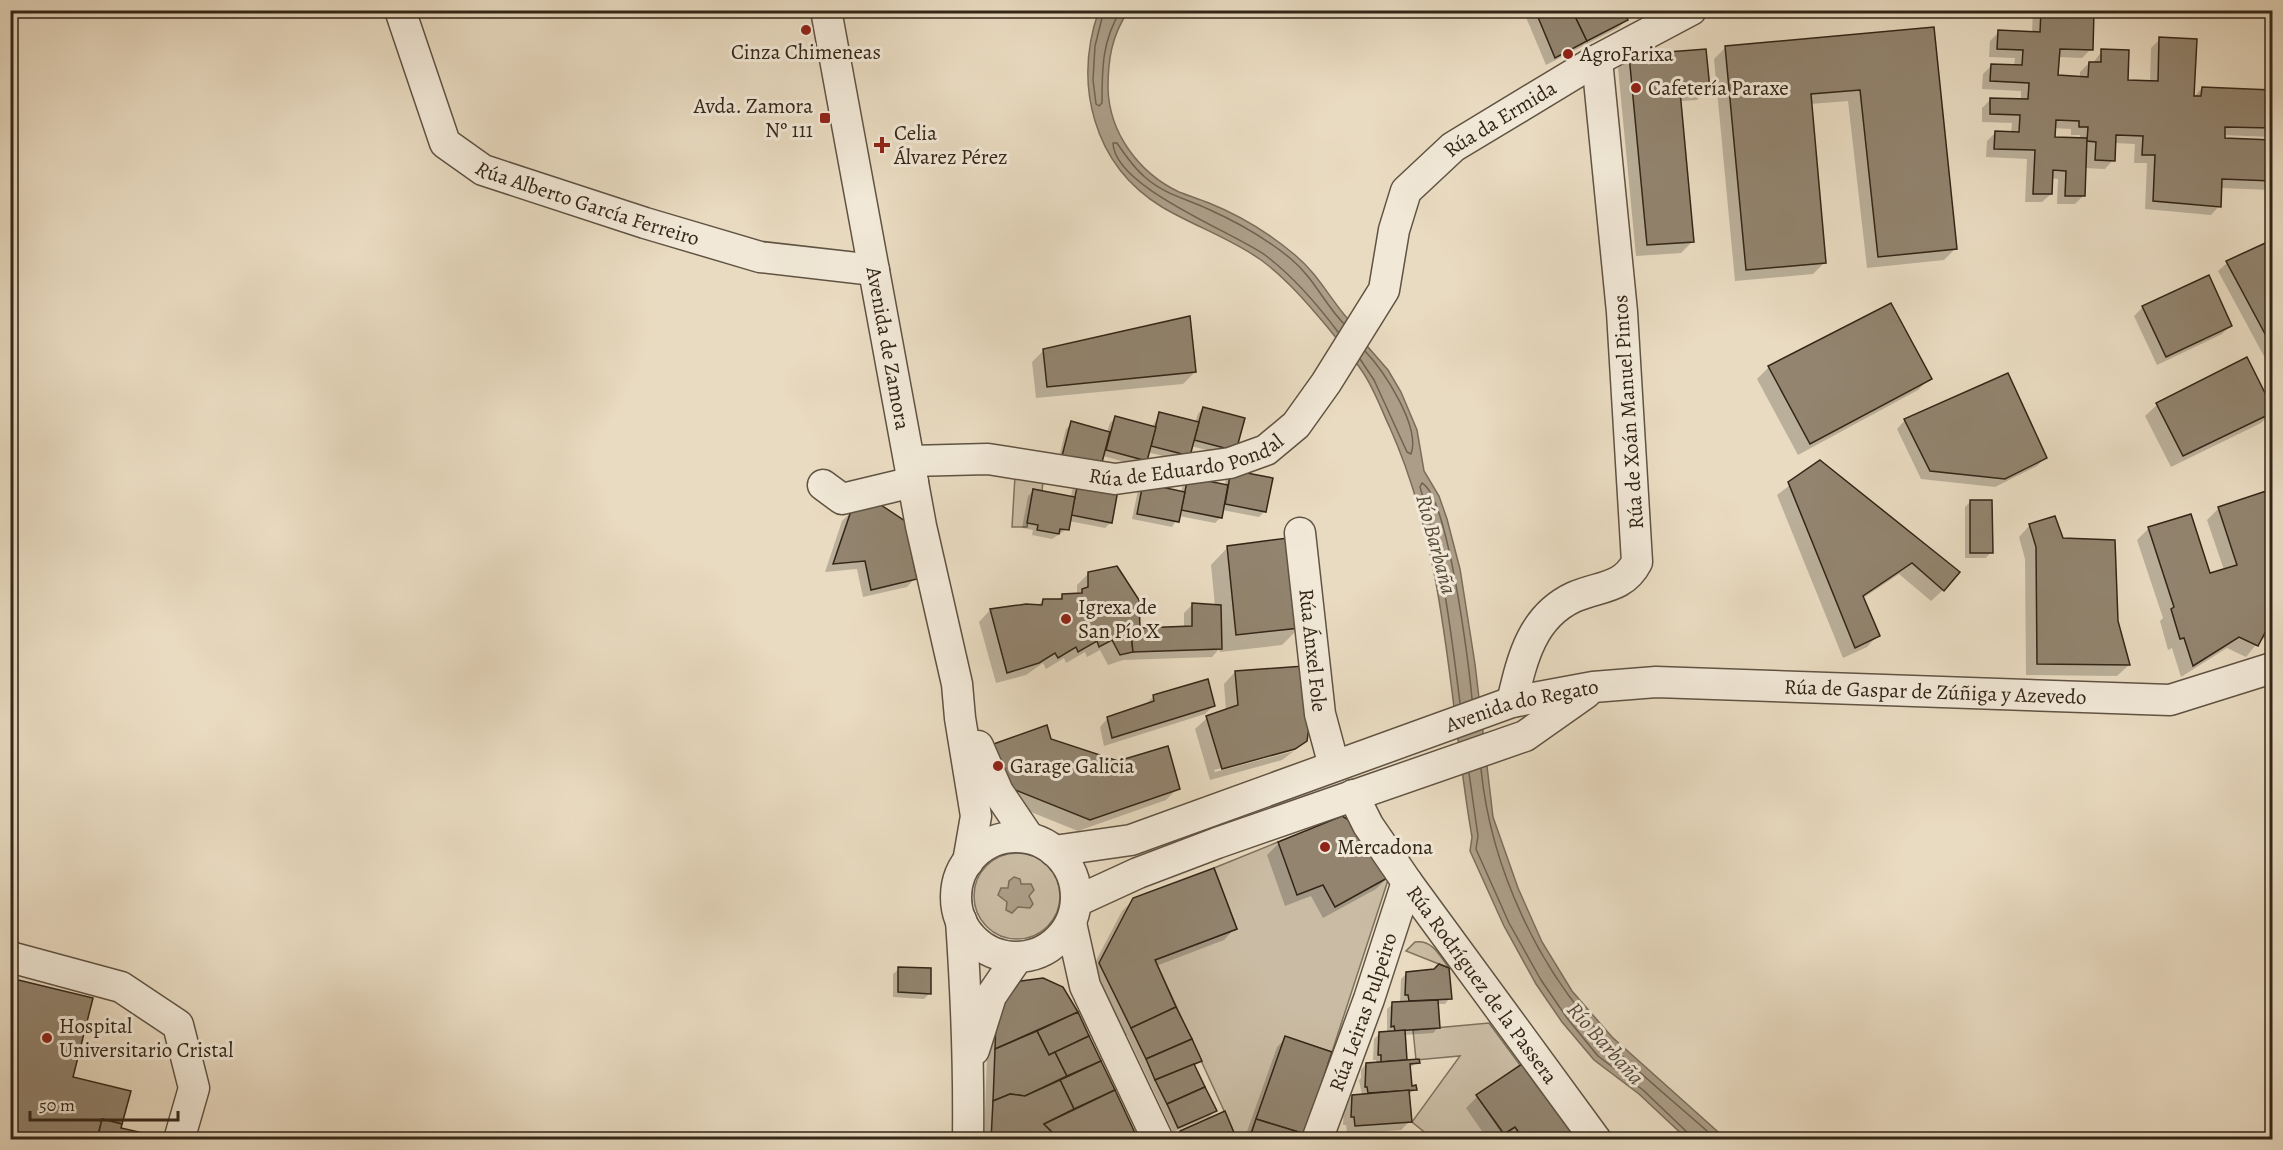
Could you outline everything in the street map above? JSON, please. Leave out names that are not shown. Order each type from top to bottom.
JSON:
[{"type":"street","name":"Rúa Alberto García Ferreiro","points":[[400,10],[446,143],[483,170],[645,223],[760,256],[874,270]]},
{"type":"street","name":"Avenida de Zamora","points":[[825,10],[911,471],[957,684],[960,718],[976,816],[968,862]]},
{"type":"street","name":"Rúa da Ermida","points":[[1384,290],[1394,230],[1406,191],[1453,147],[1597,60],[1690,10]]},
{"type":"street","name":"Rúa de Xoán Manuel Pintos","points":[[1512,702],[1524,653],[1551,613],[1574,597],[1620,582],[1637,562],[1622,312],[1597,60]]},
{"type":"street","name":"Rúa de Eduardo Pondal","points":[[823,485],[842,499],[911,471],[968,458],[1006,461],[1115,479],[1230,463],[1266,450],[1296,424],[1326,383],[1384,290]]},
{"type":"street","name":"Rúa Ánxel Fole","points":[[1300,533],[1320,714],[1334,766]]},
{"type":"street","name":"Rúa de Gaspar de Zúñiga y Azevedo","points":[[1593,687],[1656,682],[2170,700],[2272,668]]},
{"type":"street","name":"Avenida de Zamora","points":[[957,684],[991,779],[1042,844]]},
{"type":"street","name":"Avenida do Regato","points":[[1042,844],[1131,840],[1512,702],[1593,687]]},
{"type":"street","name":"Avenida do Regato","points":[[1074,912],[1138,873],[1525,736],[1593,687]]},
{"type":"street","name":"Rúa Rodríguez de la Passera","points":[[1353,795],[1368,825],[1407,882],[1596,1140]]},
{"type":"street","points":[[969,1140],[969,1064],[964,1013],[961,920],[956,891],[968,862],[990,842],[1009,836],[1042,844],[1071,874],[1085,986],[1158,1140]]},
{"type":"street","name":"Rúa Leiras Pulpeiro","points":[[1317,1140],[1369,999],[1407,882]]},
{"type":"street","points":[[969,1064],[987,1005],[1027,956],[1061,939],[1074,912]]},
{"type":"street","points":[[961,920],[979,945],[997,954],[1027,956],[1085,986]]},
{"type":"street","points":[[10,957],[121,987],[178,1025],[194,1088],[179,1140]]},
{"type":"shaded area","points":[[1015,476],[1043,481],[1042,491],[1033,489],[1027,527],[1012,527]]},
{"type":"shaded area","points":[[1278,842],[1323,885],[1335,907],[1389,877],[1332,1052],[1285,1037],[1249,1139],[1237,1139],[1155,960],[1237,929],[1214,868]]},
{"type":"shaded area","points":[[1017,853],[1034,856],[1048,865],[1057,879],[1060,896],[1057,913],[1048,927],[1034,936],[1017,939],[1000,936],[986,927],[977,913],[974,896],[977,879],[986,865],[1000,856]]},
{"type":"shaded area","points":[[1415,942],[1431,946],[1449,968],[1406,951]]},
{"type":"shaded area","points":[[1489,1023],[1520,1065],[1477,1096],[1504,1135],[1515,1127],[1524,1139],[1433,1139],[1412,1122],[1460,1056],[1416,1060],[1413,1030]]},
{"type":"water","name":"Río Barbaña","points":[[1099,10],[1128,11],[1118,29],[1112,48],[1108,88],[1114,121],[1129,150],[1139,163],[1165,184],[1243,219],[1265,232],[1295,255],[1310,269],[1347,318],[1351,320],[1361,339],[1388,370],[1401,392],[1417,430],[1424,471],[1439,496],[1447,519],[1460,569],[1475,664],[1493,817],[1518,888],[1542,942],[1572,991],[1612,1037],[1726,1139],[1687,1139],[1639,1094],[1594,1060],[1562,1022],[1536,984],[1504,926],[1470,851],[1472,837],[1435,578],[1424,527],[1409,477],[1390,428],[1370,384],[1358,366],[1305,301],[1271,267],[1249,252],[1162,207],[1138,190],[1119,169],[1105,146],[1095,120],[1089,94],[1088,66],[1091,38]]},
{"type":"water","points":[[1014,877],[1020,879],[1021,884],[1031,884],[1034,890],[1029,896],[1033,904],[1030,908],[1018,907],[1012,913],[1006,910],[1007,902],[998,895],[1001,888],[1008,888],[1009,881]]},
{"type":"building","points":[[1535,10],[1572,10],[1587,41],[1555,58]]},
{"type":"building","points":[[1572,10],[1623,10],[1628,20],[1587,41]]},
{"type":"building","points":[[2041,10],[2060,10],[2060,14],[2072,15],[2073,10],[2094,10],[2093,50],[2060,49],[2058,75],[2088,77],[2089,62],[2101,62],[2101,49],[2129,50],[2128,80],[2158,81],[2159,37],[2197,39],[2194,96],[2201,96],[2202,87],[2272,90],[2272,128],[2225,127],[2225,138],[2272,140],[2272,181],[2222,179],[2221,207],[2153,201],[2155,155],[2142,155],[2143,136],[2116,135],[2115,161],[2095,160],[2096,142],[2087,141],[2088,127],[2079,127],[2079,121],[2056,120],[2055,137],[2087,138],[2085,196],[2065,196],[2066,171],[2053,170],[2052,194],[2033,194],[2035,150],[1994,149],[1995,131],[2019,132],[2020,115],[1990,114],[1990,98],[2028,99],[2029,83],[1990,81],[1991,64],[2022,65],[2023,50],[1997,49],[1998,30],[2040,32]]},
{"type":"building","points":[[1934,27],[1957,249],[1878,257],[1860,90],[1811,94],[1826,263],[1746,270],[1725,46]]},
{"type":"building","points":[[1706,49],[1710,89],[1680,91],[1694,242],[1647,245],[1629,55]]},
{"type":"building","points":[[2272,240],[2272,347],[2226,261]]},
{"type":"building","points":[[2209,275],[2232,326],[2166,357],[2142,306]]},
{"type":"building","points":[[1891,303],[1932,379],[1810,444],[1768,366]]},
{"type":"building","points":[[1190,316],[1196,372],[1047,387],[1043,349]]},
{"type":"building","points":[[2247,357],[2272,407],[2272,413],[2183,456],[2156,403]]},
{"type":"building","points":[[2008,373],[2047,458],[2005,479],[1930,471],[1904,419]]},
{"type":"building","points":[[1203,407],[1245,418],[1236,451],[1194,440]]},
{"type":"building","points":[[1159,412],[1199,422],[1190,456],[1151,446]]},
{"type":"building","points":[[1115,416],[1156,427],[1147,461],[1106,450]]},
{"type":"building","points":[[1071,421],[1110,432],[1101,466],[1062,456]]},
{"type":"building","points":[[1820,460],[1960,572],[1944,591],[1912,563],[1863,596],[1880,636],[1855,648],[1788,482]]},
{"type":"building","points":[[1231,470],[1273,478],[1266,512],[1225,504]]},
{"type":"building","points":[[1188,477],[1228,485],[1222,518],[1181,510]]},
{"type":"building","points":[[1078,483],[1118,490],[1112,523],[1071,515]]},
{"type":"building","points":[[1143,483],[1185,492],[1179,522],[1137,514]]},
{"type":"building","points":[[1033,489],[1075,497],[1069,530],[1060,529],[1059,534],[1037,530],[1038,525],[1027,523]]},
{"type":"building","points":[[2272,489],[2272,514],[2267,516],[2272,535],[2272,630],[2267,629],[2258,646],[2239,637],[2193,666],[2184,638],[2180,639],[2171,609],[2174,607],[2148,527],[2191,514],[2210,573],[2237,565],[2218,507]]},
{"type":"building","points":[[1970,500],[1992,500],[1993,553],[1970,553]]},
{"type":"building","points":[[881,505],[905,521],[917,579],[871,590],[865,561],[833,564],[851,511]]},
{"type":"building","points":[[2055,516],[2063,538],[2115,540],[2118,621],[2130,665],[2037,664],[2036,547],[2029,524]]},
{"type":"building","points":[[1288,538],[1300,628],[1236,635],[1227,546]]},
{"type":"building","name":"Igrexa de San Pío X","points":[[1117,566],[1139,600],[1140,628],[1131,632],[1133,652],[1120,655],[1112,640],[1099,647],[1097,641],[1078,652],[1076,647],[1058,658],[1055,653],[1039,663],[1007,673],[990,609],[1026,604],[1042,605],[1043,599],[1062,599],[1062,594],[1082,593],[1082,589],[1088,587],[1088,572]]},
{"type":"building","points":[[1192,603],[1221,605],[1222,649],[1133,652],[1131,632],[1140,628],[1192,626]]},
{"type":"building","points":[[1304,666],[1309,727],[1307,741],[1295,749],[1222,769],[1206,716],[1238,705],[1235,671]]},
{"type":"building","points":[[1208,679],[1215,706],[1112,738],[1107,717],[1154,701],[1153,695]]},
{"type":"building","points":[[1047,725],[1051,739],[1118,761],[1168,746],[1180,789],[1090,820],[1003,785],[988,746]]},
{"type":"building","points":[[1342,816],[1359,826],[1389,877],[1335,907],[1323,885],[1297,895],[1278,842]]},
{"type":"building","points":[[1214,868],[1237,929],[1155,960],[1176,1007],[1131,1028],[1099,963],[1133,898]]},
{"type":"building","points":[[1439,964],[1449,968],[1452,999],[1409,1001],[1408,995],[1405,995],[1406,972],[1434,969]]},
{"type":"building","points":[[898,967],[931,968],[931,994],[898,992]]},
{"type":"building","name":"Hospital Universitario Cristal","points":[[10,978],[93,998],[73,1077],[131,1091],[122,1124],[102,1119],[97,1140],[10,1140]]},
{"type":"building","points":[[1043,978],[1063,987],[1078,1012],[995,1049],[996,1020],[1008,989],[1021,981]]},
{"type":"building","points":[[1438,1000],[1440,1028],[1395,1031],[1394,1026],[1391,1027],[1392,1002]]},
{"type":"building","points":[[1176,1007],[1192,1039],[1146,1059],[1131,1028]]},
{"type":"building","points":[[1078,1012],[1089,1036],[1049,1055],[1037,1031]]},
{"type":"building","points":[[1405,1030],[1407,1060],[1381,1062],[1381,1055],[1378,1055],[1379,1032]]},
{"type":"building","points":[[1037,1031],[1049,1055],[1055,1052],[1067,1076],[1025,1096],[1010,1094],[993,1101],[995,1049]]},
{"type":"building","points":[[1089,1036],[1101,1061],[1067,1076],[1055,1052]]},
{"type":"building","points":[[1285,1036],[1332,1052],[1305,1134],[1256,1119]]},
{"type":"building","points":[[1192,1039],[1202,1061],[1155,1080],[1146,1059]]},
{"type":"building","points":[[1531,1058],[1589,1140],[1524,1140],[1515,1127],[1504,1134],[1476,1095]]},
{"type":"building","points":[[1419,1059],[1420,1063],[1410,1064],[1412,1086],[1416,1085],[1417,1090],[1368,1093],[1365,1087],[1366,1063]]},
{"type":"building","points":[[1101,1061],[1115,1090],[1074,1109],[1060,1080]]},
{"type":"building","points":[[1194,1064],[1205,1087],[1167,1104],[1155,1080]]},
{"type":"building","points":[[1060,1080],[1074,1109],[1044,1124],[1060,1140],[991,1140],[993,1101],[1010,1094],[1025,1096]]},
{"type":"building","points":[[1205,1087],[1217,1111],[1178,1128],[1167,1104]]},
{"type":"building","points":[[1115,1090],[1135,1133],[1121,1140],[1060,1140],[1044,1124]]},
{"type":"building","points":[[1409,1090],[1412,1122],[1355,1126],[1354,1117],[1351,1117],[1352,1095]]},
{"type":"building","points":[[1225,1111],[1237,1140],[1184,1140],[1180,1131]]},
{"type":"building","points":[[102,1119],[122,1124],[121,1128],[152,1135],[150,1140],[97,1140]]},
{"type":"building","points":[[1256,1119],[1305,1134],[1303,1140],[1249,1140]]},
{"type":"building","points":[[1135,1133],[1139,1140],[1121,1140]]},
{"type":"place","name":"Cinza Chimeneas","points":[[806,30]]},
{"type":"place","name":"AgroFarixa","points":[[1568,54]]},
{"type":"place","name":"Cafetería Paraxe","points":[[1636,88]]},
{"type":"place","name":"Avda. Zamora Nº 111","points":[[825,118]]},
{"type":"place","name":"Celia Álvarez Pérez","points":[[882,145]]},
{"type":"place","name":"Igrexa de San Pío X","points":[[1066,619]]},
{"type":"place","name":"Garage Galicia","points":[[998,766]]},
{"type":"place","name":"Mercadona","points":[[1325,847]]},
{"type":"place","name":"Hospital Universitario Cristal","points":[[47,1038]]}]
